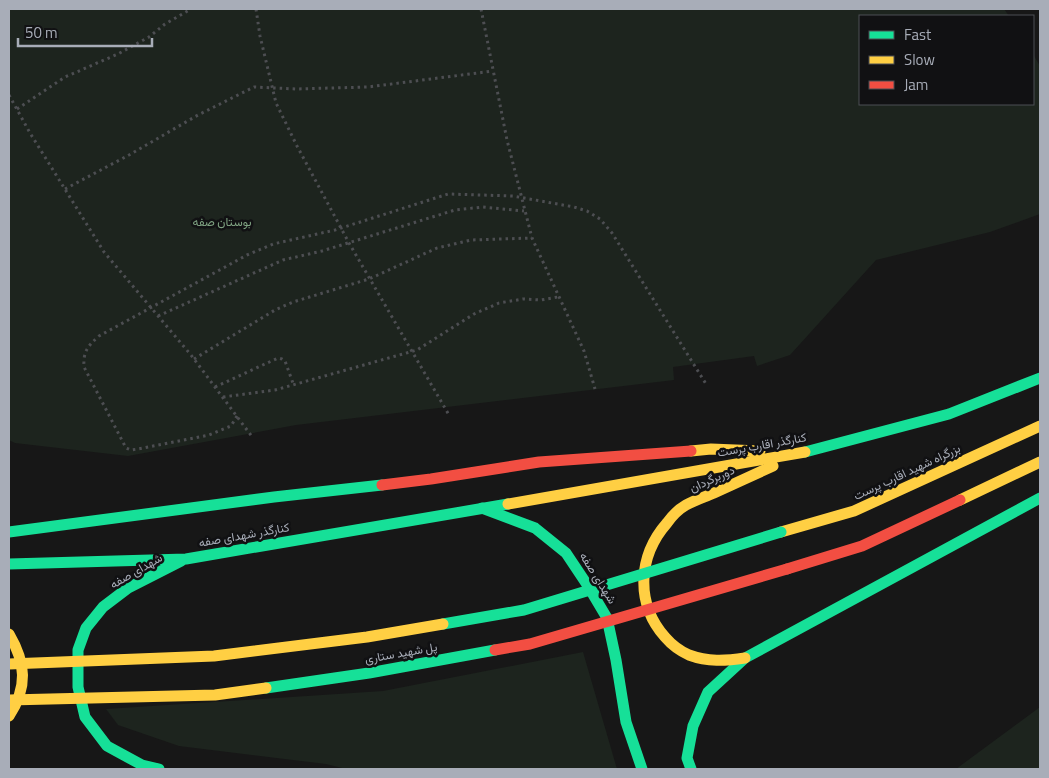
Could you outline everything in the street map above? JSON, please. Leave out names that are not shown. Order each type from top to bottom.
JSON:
[{"type":"main road","name":"کنارگذر اقارب پرست","points":[[482,508],[803,453],[949,414],[1040,378]]},
{"type":"main road","name":"بزرگراه شهید اقارب پرست","points":[[781,532],[854,511],[1040,426]]},
{"type":"main road","points":[[9,532],[274,497],[431,479],[539,462],[711,449],[803,453]]},
{"type":"main road","name":"دوربرگردان","points":[[745,658],[726,661],[706,660],[687,654],[670,643],[657,628],[647,611],[642,592],[643,572],[648,552],[657,535],[686,505],[803,453]]},
{"type":"main road","name":"پل شهید ستاری","points":[[9,700],[215,695],[369,674],[530,644],[862,546],[1040,462]]},
{"type":"main road","points":[[691,769],[687,758],[693,726],[708,692],[745,658],[1040,498]]},
{"type":"main road","name":"کنارگذر شهدای صفه","points":[[9,564],[186,559],[482,508]]},
{"type":"main road","name":"شهدای صفه","points":[[482,508],[536,528],[566,553],[588,586],[607,618],[626,722],[642,769]]},
{"type":"main road","name":"پل شهید ستاری","points":[[9,664],[214,656],[367,637],[524,610],[781,532]]},
{"type":"main road","name":"شهدای صفه","points":[[160,769],[142,766],[106,746],[85,717],[78,687],[78,650],[86,628],[103,607],[128,588],[186,559]]},
{"type":"main road","points":[[9,634],[17,646],[24,678],[21,694],[15,709],[9,716]]},
{"type":"path","points":[[17,109],[65,77],[118,54],[149,37],[191,9]]},
{"type":"path","points":[[256,9],[260,36],[276,103],[349,243],[449,415]]},
{"type":"path","points":[[481,9],[507,140],[532,238],[584,351],[595,389]]},
{"type":"path","points":[[65,190],[198,114],[254,87],[296,89],[368,88],[493,71]]},
{"type":"path","points":[[9,95],[104,252],[194,360],[253,438]]},
{"type":"path","points":[[237,416],[230,426],[209,435],[131,450],[126,448],[84,367],[83,357],[88,347],[99,336],[247,255],[273,244],[341,228],[448,194],[521,198],[574,207],[587,211],[600,219],[612,233],[706,384]]},
{"type":"path","points":[[158,316],[282,260],[322,251],[455,210],[483,207],[524,211]]},
{"type":"path","points":[[194,360],[275,310],[293,302],[370,279],[437,248],[472,240],[532,238]]},
{"type":"path","points":[[223,397],[294,386],[417,350],[474,314],[499,302],[523,299],[541,300],[558,297]]},
{"type":"path","points":[[215,387],[278,358],[285,361],[294,386]]},
{"type":"green space","name":"بوستان صفه","points":[[9,9],[1004,9],[1008,15],[859,15],[859,105],[1034,105],[1034,56],[1040,66],[1040,214],[990,232],[876,260],[790,355],[757,366],[754,356],[673,367],[674,380],[296,425],[128,456],[15,443],[9,440]]},
{"type":"green space","points":[[583,652],[617,769],[346,769],[326,764],[179,746],[118,725],[106,709],[383,691]]},
{"type":"green space","points":[[1040,707],[1040,769],[956,769]]},
{"type":"traffic: fast","points":[[805,452],[949,414],[1040,378]]},
{"type":"traffic: fast","points":[[9,532],[274,497],[382,485]]},
{"type":"traffic: fast","points":[[691,769],[687,758],[693,726],[708,692],[745,658],[1040,498]]},
{"type":"traffic: fast","points":[[9,564],[186,559],[508,504]]},
{"type":"traffic: fast","points":[[482,508],[535,528],[566,553],[588,586],[607,618],[626,722],[642,769]]},
{"type":"traffic: fast","points":[[443,624],[524,610],[781,532]]},
{"type":"traffic: fast","points":[[159,769],[142,765],[107,746],[85,717],[78,687],[78,650],[86,628],[103,607],[128,588],[181,561]]},
{"type":"traffic: fast","points":[[266,688],[369,673],[495,650]]},
{"type":"traffic: slow","points":[[781,532],[854,511],[1040,426]]},
{"type":"traffic: slow","points":[[691,451],[711,449],[760,451]]},
{"type":"traffic: slow","points":[[508,504],[805,452]]},
{"type":"traffic: slow","points":[[960,500],[1040,462]]},
{"type":"traffic: slow","points":[[745,658],[703,659],[686,653],[670,642],[655,624],[649,609],[645,595],[646,565],[650,550],[657,536],[671,518],[686,505],[773,466]]},
{"type":"traffic: slow","points":[[9,664],[214,656],[367,637],[443,624]]},
{"type":"traffic: slow","points":[[9,634],[19,655],[22,675],[19,695],[9,716]]},
{"type":"traffic: slow","points":[[9,700],[215,695],[266,688]]},
{"type":"traffic: jam","points":[[382,485],[539,462],[691,451]]},
{"type":"traffic: jam","points":[[787,569],[862,546],[960,500]]},
{"type":"traffic: jam","points":[[495,650],[530,644],[787,569]]}]
